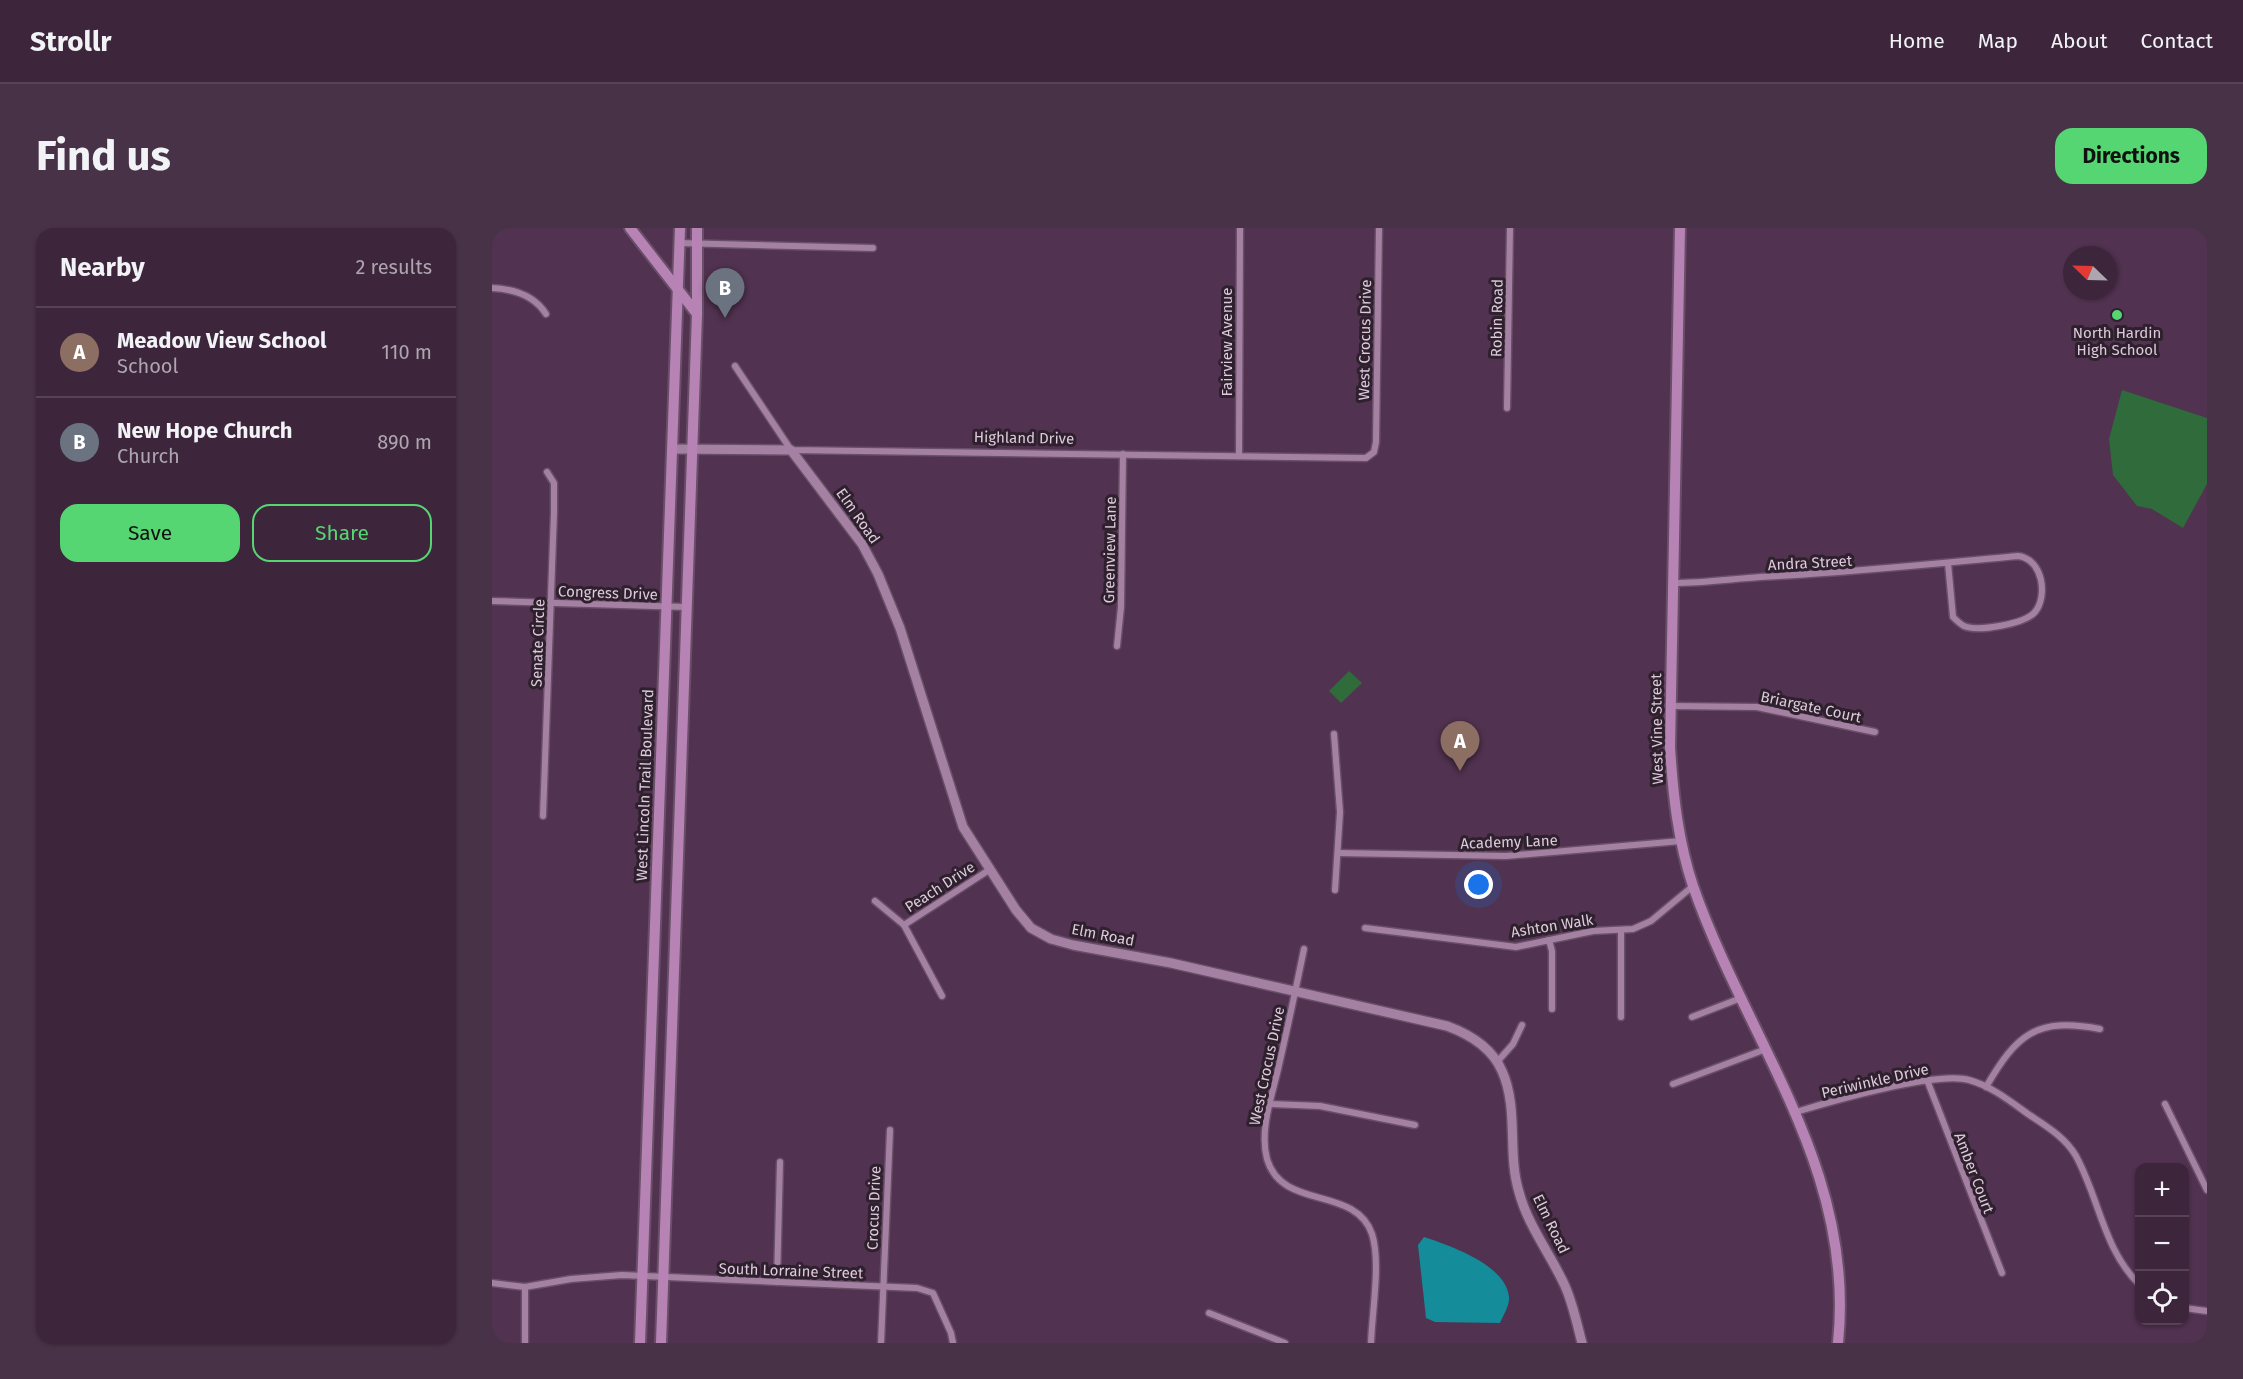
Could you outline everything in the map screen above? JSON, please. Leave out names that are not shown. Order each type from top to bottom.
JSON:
[{"type":"main road","points":[[630,228],[697,314]]},
{"type":"main road","name":"West Lincoln Trail Boulevard","points":[[640,1343],[680,228]]},
{"type":"main road","points":[[661,1343],[697,314],[697,228]]},
{"type":"main road","name":"West Vine Street","points":[[1680,228],[1671,706],[1672,783],[1681,841],[1694,886],[1742,998],[1796,1112],[1817,1167],[1832,1221],[1839,1269],[1838,1343]]},
{"type":"street","name":"Fairview Avenue","points":[[1239,456],[1240,228]]},
{"type":"street","name":"West Crocus Drive","points":[[1374,452],[1379,228]]},
{"type":"street","name":"Robin Road","points":[[1507,408],[1510,228]]},
{"type":"street","points":[[679,243],[873,248]]},
{"type":"street","points":[[492,288],[528,296],[537,302],[546,314]]},
{"type":"street","name":"Elm Road","points":[[735,366],[791,450],[862,544],[878,574],[900,628],[963,827],[1023,920],[1031,928],[1051,939],[1171,963],[1447,1026],[1476,1040],[1497,1062],[1502,1071],[1510,1102],[1512,1159],[1519,1193],[1528,1216],[1565,1287],[1582,1343]]},
{"type":"street","name":"Highland Drive","points":[[672,449],[1366,458],[1374,452]]},
{"type":"street","name":"Greenview Lane","points":[[1117,646],[1121,607],[1123,454]]},
{"type":"street","name":"Senate Circle","points":[[543,816],[552,603],[554,488],[552,478],[547,472]]},
{"type":"street","name":"Andra Street","points":[[1673,583],[1827,575],[1948,563],[2027,557],[2038,567],[2040,604],[2029,618],[2002,626],[1964,626],[1953,617],[1948,563]]},
{"type":"street","name":"Congress Drive","points":[[492,601],[686,607]]},
{"type":"street","name":"Briargate Court","points":[[1671,706],[1757,707],[1875,732]]},
{"type":"street","points":[[1334,734],[1340,812],[1335,890]]},
{"type":"street","name":"Academy Lane","points":[[1338,853],[1506,856],[1681,841]]},
{"type":"street","name":"Peach Drive","points":[[904,925],[989,870]]},
{"type":"street","name":"Ashton Walk","points":[[1365,928],[1516,947],[1593,931],[1633,929],[1651,921],[1694,886]]},
{"type":"street","points":[[875,901],[904,925],[942,996]]},
{"type":"street","points":[[1621,930],[1621,1017]]},
{"type":"street","points":[[1549,940],[1552,951],[1552,1009]]},
{"type":"street","name":"West Crocus Drive","points":[[1304,949],[1271,1104],[1265,1149],[1274,1173],[1292,1190],[1349,1208],[1362,1218],[1371,1233],[1375,1250],[1371,1343]]},
{"type":"street","points":[[1692,1017],[1742,998]]},
{"type":"street","points":[[1497,1062],[1513,1044],[1522,1025]]},
{"type":"street","points":[[1986,1087],[2014,1046],[2032,1030],[2057,1026],[2100,1029]]},
{"type":"street","points":[[1674,1084],[1767,1048]]},
{"type":"street","name":"Periwinkle Drive","points":[[1796,1112],[1927,1080],[1962,1078],[1986,1087],[2057,1134],[2071,1148],[2114,1250],[2135,1280]]},
{"type":"street","name":"Amber Court","points":[[1927,1080],[2002,1273]]},
{"type":"street","points":[[1271,1104],[1320,1106],[1415,1125]]},
{"type":"street","points":[[2165,1104],[2207,1190]]},
{"type":"street","name":"Crocus Drive","points":[[881,1343],[890,1130]]},
{"type":"street","points":[[777,1282],[780,1162]]},
{"type":"street","name":"South Lorraine Street","points":[[492,1282],[525,1287],[592,1277],[643,1277],[917,1288],[933,1293],[951,1333],[952,1343]]},
{"type":"street","points":[[525,1287],[525,1343]]},
{"type":"street","points":[[2189,1309],[2207,1311]]},
{"type":"street","points":[[1209,1314],[1285,1343]]},
{"type":"street","points":[[1261,1343],[1263,1335]]},
{"type":"shaded area","points":[[2122,390],[2207,418],[2207,484],[2183,528],[2152,509],[2137,506],[2113,475],[2109,439]]},
{"type":"shaded area","points":[[1349,671],[1362,683],[1341,703],[1329,691]]},
{"type":"shaded area","points":[[1424,1237],[1476,1258],[1498,1275],[1506,1286],[1509,1297],[1500,1323],[1435,1322],[1426,1318],[1418,1245]]},
{"type":"place","name":"North Hardin High School","points":[[2117,315]]},
{"type":"place","name":"New Hope Church","points":[[725,318]]},
{"type":"place","name":"Meadow View School","points":[[1460,771]]}]
